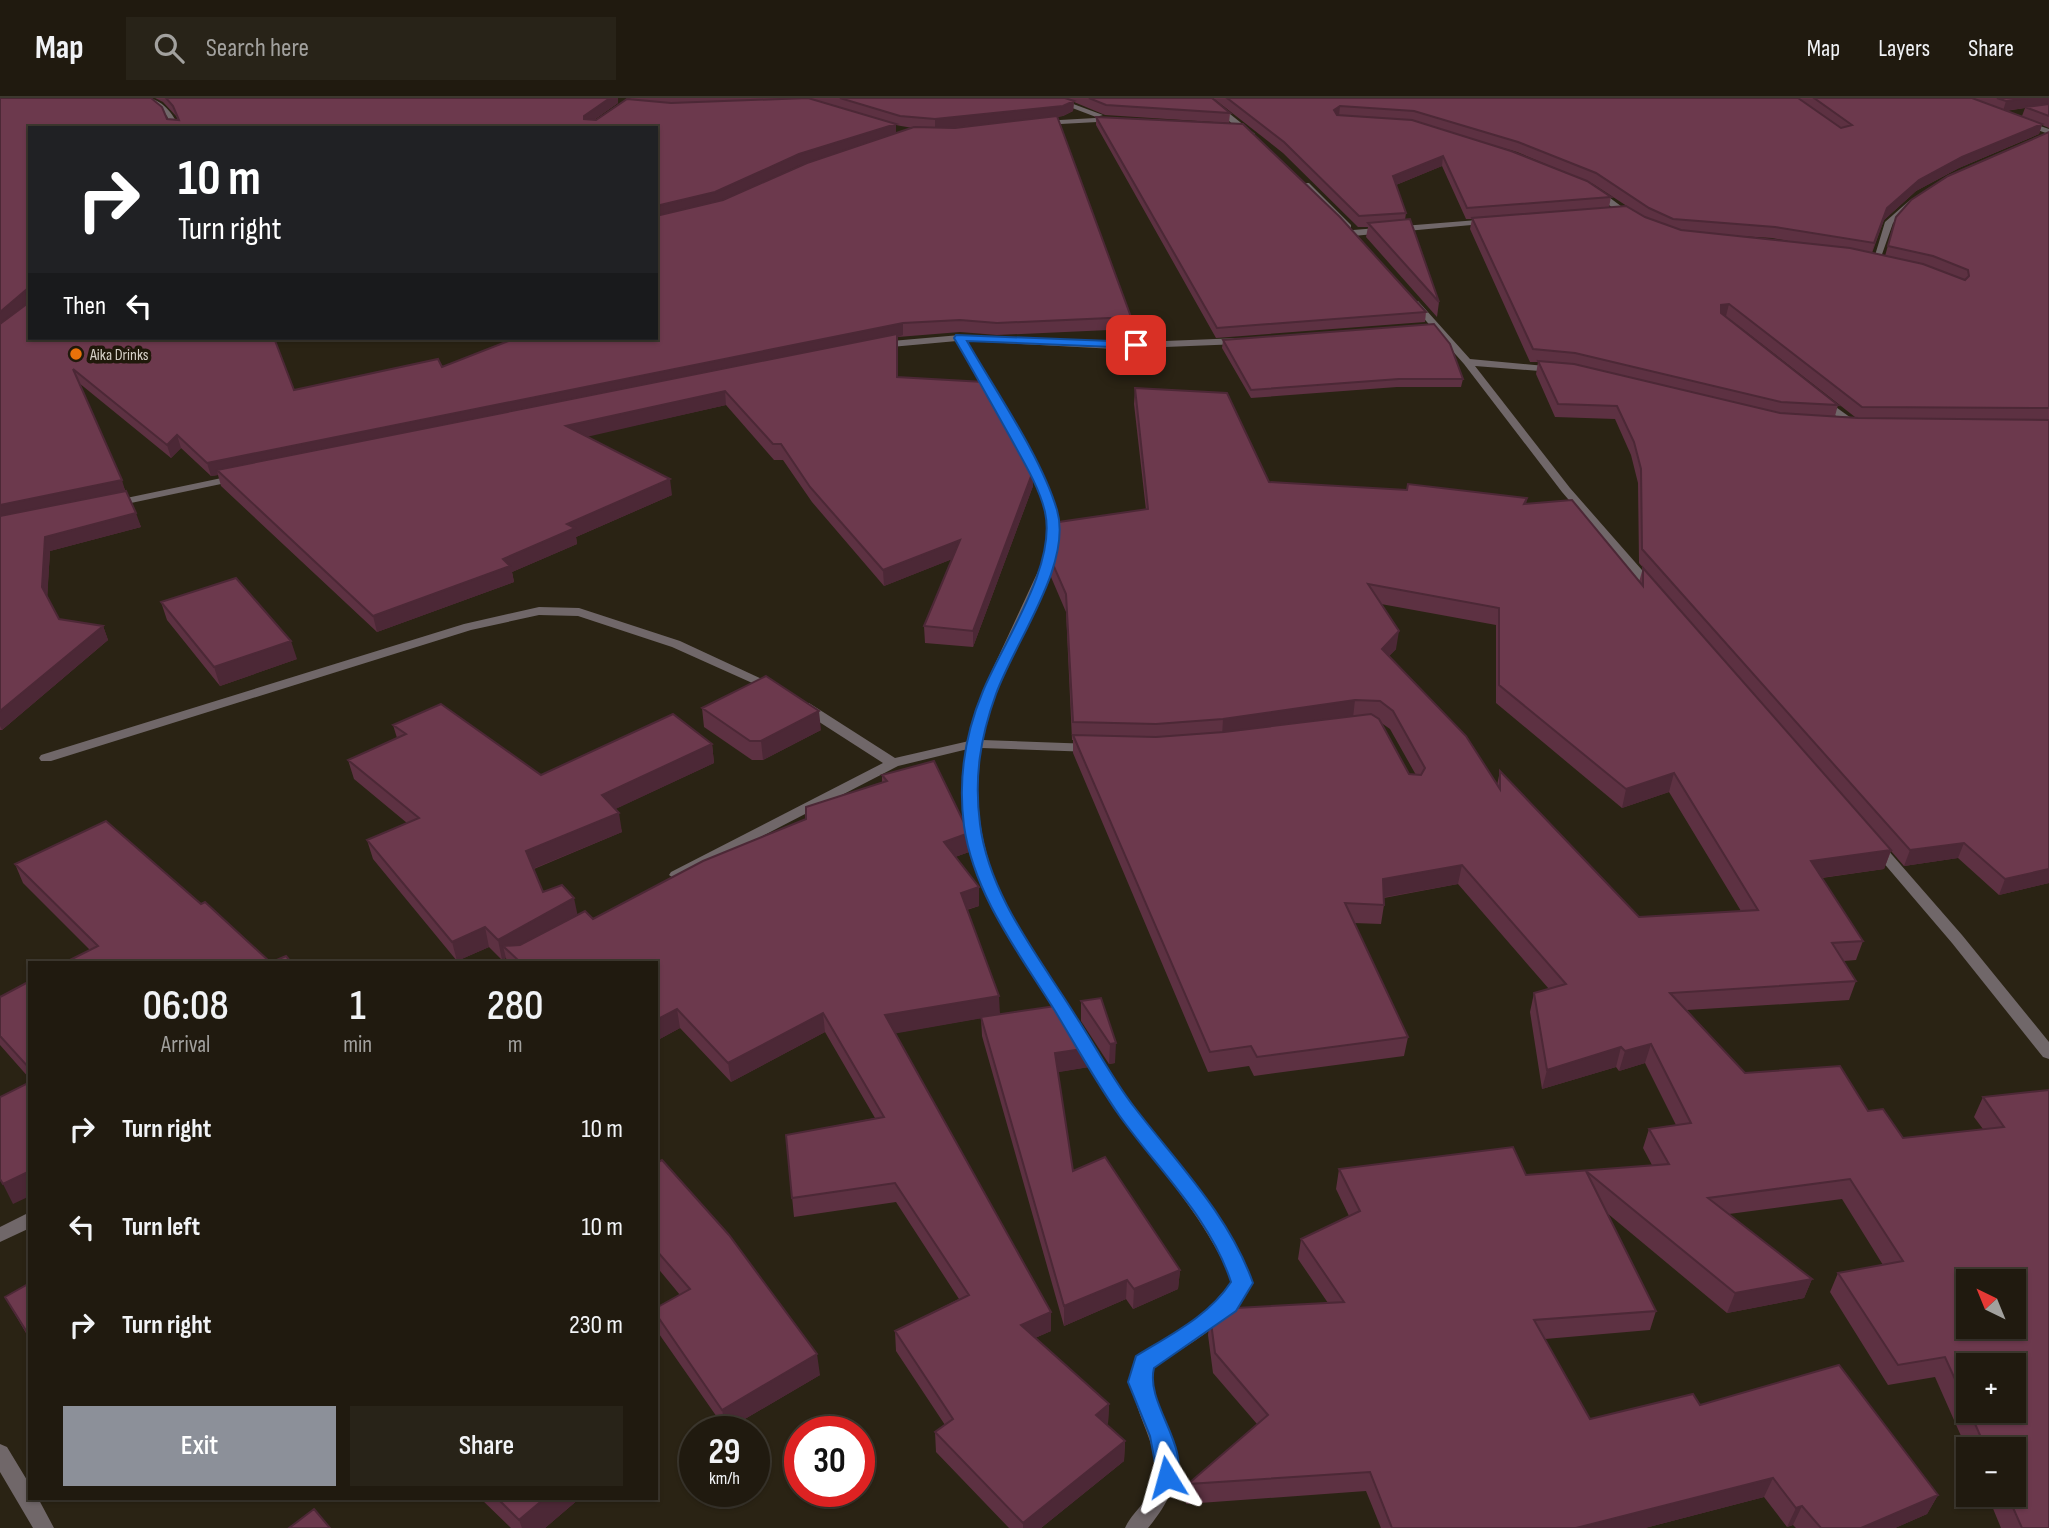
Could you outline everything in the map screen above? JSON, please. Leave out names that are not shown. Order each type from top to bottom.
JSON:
[{"type":"street","points":[[149,98],[170,115],[175,126]]},
{"type":"street","points":[[1050,98],[1110,119]]},
{"type":"street","points":[[1206,98],[1238,128],[1264,147]]},
{"type":"street","points":[[2027,112],[2015,117],[2049,133]]},
{"type":"street","points":[[1028,124],[1121,119]]},
{"type":"street","points":[[2039,139],[2049,133]]},
{"type":"street","points":[[1294,174],[1357,238],[1499,220]]},
{"type":"street","points":[[1588,188],[1642,223]]},
{"type":"street","points":[[1876,260],[1889,222],[1923,197]]},
{"type":"street","points":[[1610,213],[1624,212]]},
{"type":"street","points":[[1863,258],[1887,263]]},
{"type":"street","points":[[1409,296],[1466,362],[1566,490],[1657,594]]},
{"type":"street","points":[[1420,328],[1434,326]]},
{"type":"street","points":[[871,346],[960,338],[1115,346],[1254,340]]},
{"type":"street","points":[[960,338],[1031,464],[1051,511],[1054,535],[1044,574],[989,693],[973,744],[969,775],[972,827],[983,869],[1002,911],[1126,1110],[1199,1202],[1233,1256],[1242,1283],[1228,1304],[1209,1320],[1144,1363],[1139,1382],[1161,1436],[1167,1477],[1158,1502],[1135,1528]]},
{"type":"street","points":[[1466,362],[1562,370]]},
{"type":"street","points":[[1810,390],[1854,425]]},
{"type":"street","points":[[1832,424],[1866,425]]},
{"type":"street","points":[[100,506],[251,475]]},
{"type":"street","points":[[46,758],[120,732],[468,627],[539,611],[559,610],[579,612],[632,629],[733,667],[777,689],[892,763]]},
{"type":"street","points":[[659,884],[798,809],[892,763],[973,744],[1103,748]]},
{"type":"street","points":[[1866,835],[1957,939],[2049,1053]]},
{"type":"street","points":[[0,1235],[28,1220]]},
{"type":"street","points":[[0,1454],[44,1528]]},
{"type":"building","points":[[0,98],[151,98],[162,107],[167,119],[179,120],[166,98],[610,98],[584,116],[584,119],[596,120],[627,99],[671,103],[808,98],[896,124],[799,154],[715,192],[658,206],[658,126],[28,126],[28,303],[26,290],[0,312]]},
{"type":"building","points":[[840,98],[1065,98],[1074,101],[1063,106],[935,119],[900,116]]},
{"type":"building","points":[[1089,98],[1212,98],[1230,113],[1106,105]]},
{"type":"building","points":[[1227,98],[1798,98],[1841,128],[1852,125],[1814,98],[1972,98],[2042,124],[1962,157],[1919,180],[1887,208],[1874,243],[1775,227],[1673,219],[1649,208],[1596,173],[1518,142],[1414,111],[1340,106],[1334,110],[1337,115],[1412,120],[1511,151],[1587,181],[1611,197],[1467,208],[1443,156],[1393,176],[1406,213],[1359,216],[1284,142]]},
{"type":"building","points":[[1997,98],[2028,98],[2006,101]]},
{"type":"building","points":[[2049,104],[2049,116],[2025,107]]},
{"type":"building","points":[[1057,116],[1131,317],[997,323],[960,320],[903,323],[207,463],[177,435],[167,445],[73,369],[122,480],[0,505],[0,324],[28,303],[28,340],[275,340],[294,390],[438,359],[442,367],[511,340],[658,340],[658,216],[723,200],[807,163],[914,127],[955,128]]},
{"type":"building","points":[[1096,117],[1243,124],[1340,217],[1426,312],[1217,328]]},
{"type":"building","points":[[2049,132],[2049,408],[1862,407],[1729,304],[1721,305],[1721,313],[1838,405],[1781,402],[1575,353],[1533,349],[1472,218],[1626,206],[1645,217],[1681,230],[1850,248],[1923,264],[1965,280],[1969,276],[1968,270],[1933,256],[1888,246],[1896,217],[1911,200],[1948,176]]},
{"type":"building","points":[[1410,219],[1439,302],[1368,223]]},
{"type":"building","points":[[1434,324],[1450,344],[1463,379],[1399,379],[1251,390],[1223,340]]},
{"type":"building","points":[[897,334],[897,377],[984,382],[987,395],[1033,471],[973,631],[924,626],[960,540],[883,570],[810,487],[781,444],[773,444],[725,391],[566,426],[670,479],[567,524],[575,528],[503,559],[510,566],[373,616],[217,470]]},
{"type":"building","points":[[1538,361],[1574,364],[1780,413],[1858,418],[2049,420],[2049,869],[2005,879],[1964,843],[1910,850],[1642,549],[1641,469],[1634,442],[1617,406],[1558,404]]},
{"type":"building","points":[[1135,388],[1227,393],[1269,482],[1407,490],[1408,484],[1527,498],[1524,504],[1572,500],[1643,586],[1643,568],[1891,850],[1811,861],[1863,941],[1832,943],[1856,981],[1670,993],[1745,1073],[1840,1066],[1868,1111],[1883,1109],[1903,1138],[2004,1127],[1983,1097],[2049,1090],[2049,1528],[2022,1528],[2013,1507],[2026,1507],[2026,1437],[1981,1437],[1974,1423],[2026,1423],[2026,1353],[1956,1353],[1956,1382],[1945,1357],[1898,1365],[1838,1273],[1903,1261],[1850,1179],[1708,1198],[1812,1279],[1735,1293],[1586,1171],[1656,1311],[1534,1320],[1590,1419],[1693,1394],[1700,1405],[1839,1365],[1938,1495],[1861,1528],[1821,1528],[1802,1506],[1796,1508],[1773,1478],[1576,1528],[1392,1528],[1370,1472],[1188,1484],[1268,1415],[1215,1353],[1210,1315],[1218,1309],[1344,1302],[1301,1239],[1360,1211],[1339,1169],[1513,1147],[1526,1175],[1669,1164],[1649,1129],[1691,1123],[1651,1044],[1625,1051],[1621,1047],[1547,1070],[1534,993],[1566,984],[1462,865],[1383,879],[1384,905],[1345,903],[1408,1037],[1257,1057],[1251,1046],[1210,1052],[1073,735],[1156,737],[1224,732],[1371,714],[1379,719],[1409,774],[1421,775],[1425,768],[1393,711],[1380,701],[1355,700],[1223,719],[1156,724],[1073,722],[1066,594],[1051,560],[1059,522],[1148,509]],"holes":[[[1368,584],[1499,608],[1499,685],[1626,789],[1674,773],[1758,910],[1639,917],[1500,771],[1500,789],[1466,736],[1382,649],[1399,631]]]},
{"type":"building","points":[[126,491],[136,513],[45,537],[42,587],[59,619],[103,626],[0,711],[0,516]]},
{"type":"building","points":[[236,578],[291,641],[214,667],[161,602]]},
{"type":"building","points":[[766,676],[819,711],[761,741],[750,741],[702,708]]},
{"type":"building","points":[[441,704],[541,775],[673,714],[712,744],[602,795],[619,813],[526,851],[543,892],[562,885],[574,898],[498,940],[485,927],[452,942],[367,840],[419,818],[348,760],[406,734],[393,725]]},
{"type":"building","points":[[934,761],[969,833],[944,842],[979,887],[961,893],[999,996],[885,1015],[1051,1312],[1021,1325],[1109,1404],[1096,1415],[1125,1441],[1023,1523],[935,1432],[953,1419],[895,1331],[969,1295],[895,1183],[792,1198],[786,1135],[884,1117],[823,1013],[728,1063],[677,1009],[658,1019],[658,961],[519,961],[503,946],[520,945],[585,911],[593,919],[703,861],[806,819],[806,807],[887,781],[882,775]]},
{"type":"building","points":[[106,821],[201,904],[205,902],[269,961],[68,961],[98,946],[15,864]]},
{"type":"building","points":[[286,956],[290,961],[274,961]]},
{"type":"building","points":[[28,982],[28,1067],[0,1036],[0,997]]},
{"type":"building","points":[[1101,998],[1116,1043],[1110,1044],[1081,1001]]},
{"type":"building","points":[[1062,1005],[1089,1048],[1055,1053],[1073,1171],[1105,1157],[1180,1270],[1134,1289],[1127,1280],[1064,1306],[981,1017]]},
{"type":"building","points":[[28,1083],[28,1172],[3,1184],[0,1179],[0,1097]]},
{"type":"building","points":[[662,1160],[729,1235],[817,1354],[722,1410],[658,1317],[658,1307],[690,1289],[658,1252],[658,1162]]},
{"type":"building","points":[[28,1284],[28,1334],[5,1297]]},
{"type":"building","points":[[499,1500],[543,1500],[519,1520]]},
{"type":"building","points":[[314,1509],[330,1528],[289,1528]]},
{"type":"place","name":"Aika Drinks","points":[[76,354]]},
{"type":"route","points":[[1136,345],[960,338],[971,362],[1031,464],[1051,511],[1054,535],[1044,574],[989,693],[973,744],[969,775],[972,827],[983,869],[1002,911],[1126,1110],[1199,1202],[1233,1256],[1242,1283],[1228,1304],[1209,1320],[1144,1363],[1139,1382],[1161,1436],[1167,1477]]}]
